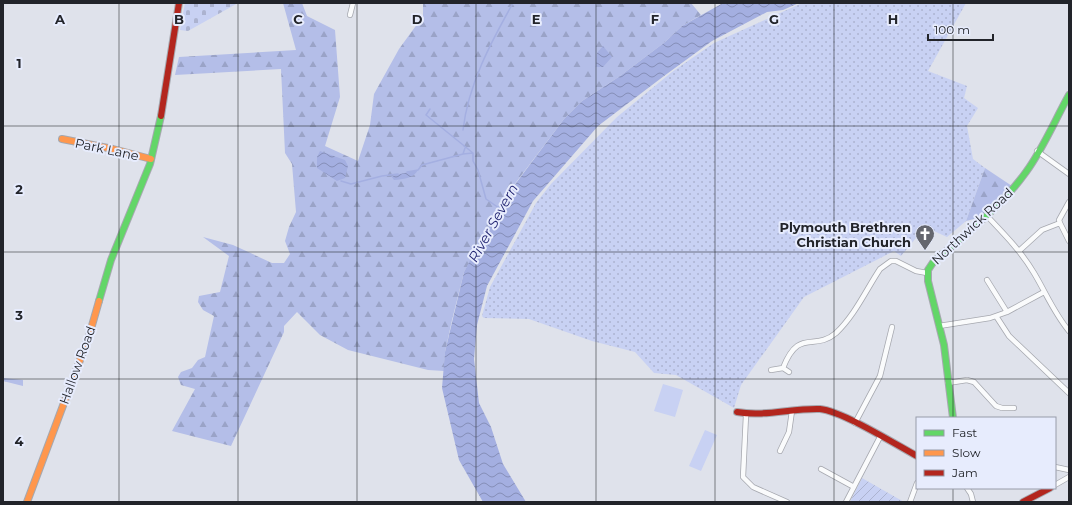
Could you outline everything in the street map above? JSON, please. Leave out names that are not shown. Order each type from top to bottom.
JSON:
[{"type":"street","name":"Hallow Road","points":[[27,502],[89,336],[111,260],[126,229],[151,159],[162,113],[179,3]]},
{"type":"street","points":[[350,15],[353,3]]},
{"type":"street","name":"Northwick Road","points":[[953,417],[944,345],[934,311],[927,273],[934,260],[987,216],[1014,188],[1027,171],[1036,150],[1069,95]]},
{"type":"street","name":"Park Lane","points":[[62,139],[113,149],[151,159]]},
{"type":"street","points":[[1036,150],[1069,174]]},
{"type":"street","points":[[1069,202],[1059,220],[1069,240]]},
{"type":"street","points":[[987,216],[1019,250],[1035,273],[1057,316],[1069,331]]},
{"type":"street","points":[[1019,250],[1042,230],[1060,223]]},
{"type":"street","points":[[783,368],[787,357],[798,345],[811,340],[828,339],[836,332],[850,316],[878,272],[885,264],[896,261],[916,271],[927,273]]},
{"type":"street","points":[[987,280],[1007,312]]},
{"type":"street","points":[[939,326],[996,316],[1007,312],[1044,292]]},
{"type":"street","points":[[996,316],[1009,336],[1069,393]]},
{"type":"street","points":[[855,422],[880,376],[892,327]]},
{"type":"street","points":[[771,370],[783,368],[788,372]]},
{"type":"street","points":[[948,383],[967,380],[974,382],[996,406],[1002,408],[1014,408]]},
{"type":"street","points":[[737,412],[746,415],[758,415],[792,410],[821,408],[832,411],[855,422],[880,438],[916,456]]},
{"type":"street","points":[[780,451],[790,432],[792,410]]},
{"type":"street","points":[[746,415],[743,477],[754,487],[787,502]]},
{"type":"street","points":[[846,502],[880,438]]},
{"type":"street","points":[[1056,467],[1069,470]]},
{"type":"street","points":[[821,469],[854,487]]},
{"type":"street","points":[[1056,484],[1069,477]]},
{"type":"street","points":[[910,502],[916,486]]},
{"type":"street","points":[[968,489],[972,494],[973,502]]},
{"type":"street","points":[[1026,501],[1048,489]]},
{"type":"green space","points":[[185,3],[238,3],[188,31],[180,30]]},
{"type":"green space","points":[[283,3],[302,3],[307,16],[335,30],[340,97],[325,146],[358,161],[370,125],[374,94],[399,49],[423,16],[423,3],[691,3],[701,15],[682,26],[665,42],[620,76],[582,101],[564,119],[514,185],[464,272],[445,352],[444,371],[428,370],[348,350],[320,335],[297,312],[284,326],[284,332],[231,446],[172,431],[195,389],[181,385],[178,377],[181,372],[192,368],[198,360],[205,357],[214,316],[203,310],[198,302],[199,296],[220,292],[229,256],[203,237],[233,245],[272,263],[284,263],[290,254],[285,241],[289,227],[296,212],[292,164],[285,153],[281,69],[175,75],[179,57],[296,50]]},
{"type":"green space","points":[[802,3],[966,3],[928,71],[967,86],[964,98],[978,108],[967,126],[973,159],[985,168],[966,221],[947,237],[925,227],[901,256],[894,251],[804,297],[741,385],[734,408],[676,375],[654,373],[635,352],[592,341],[529,319],[484,318],[482,316],[490,287],[536,203],[551,184],[617,117],[672,72],[714,43]]},
{"type":"green space","points":[[985,168],[1012,186],[982,217],[966,221]]},
{"type":"green space","points":[[3,378],[23,380],[23,386],[3,381]]},
{"type":"green space","points":[[663,384],[683,390],[675,417],[654,411]]},
{"type":"green space","points":[[705,430],[717,435],[701,471],[689,466]]},
{"type":"green space","points":[[862,478],[904,502],[850,502]]},
{"type":"water","name":"River Severn","points":[[723,3],[799,3],[783,10],[767,12],[712,41],[598,126],[533,201],[487,286],[477,325],[474,359],[479,403],[491,427],[503,464],[526,502],[483,502],[459,460],[442,388],[445,352],[464,272],[498,207],[564,119],[582,101],[620,76],[665,42],[682,26]]},
{"type":"water","points":[[603,46],[612,57],[603,67],[596,67],[597,53]]},
{"type":"water","points":[[320,151],[345,160],[348,166],[345,178],[337,181],[317,168],[317,157]]},
{"type":"water","points":[[418,170],[411,177],[404,179],[394,180],[391,176]]},
{"type":"waterway","points":[[463,130],[475,80],[489,48],[513,3]]},
{"type":"waterway","name":"River Severn","points":[[430,109],[426,115],[473,153],[473,161],[478,170],[486,199],[499,208]]},
{"type":"waterway","points":[[407,172],[418,170],[422,165],[463,154],[465,148]]},
{"type":"waterway","points":[[463,154],[473,153]]},
{"type":"waterway","points":[[341,181],[351,184],[382,176],[398,174]]},
{"type":"traffic: fast","points":[[953,417],[944,345],[928,281],[928,270],[934,261],[983,220],[1016,185],[1038,154],[1069,95]]},
{"type":"traffic: fast","points":[[99,301],[111,260],[150,164],[161,116]]},
{"type":"traffic: slow","points":[[62,139],[113,149],[151,159]]},
{"type":"traffic: slow","points":[[27,502],[89,336],[99,301]]},
{"type":"traffic: jam","points":[[161,116],[179,3]]},
{"type":"traffic: jam","points":[[737,412],[758,414],[810,409],[830,411],[855,422],[916,455]]},
{"type":"traffic: jam","points":[[1023,502],[1048,489]]},
{"type":"place","name":"Plymouth Brethren Christian Church","points":[[925,251]]}]
